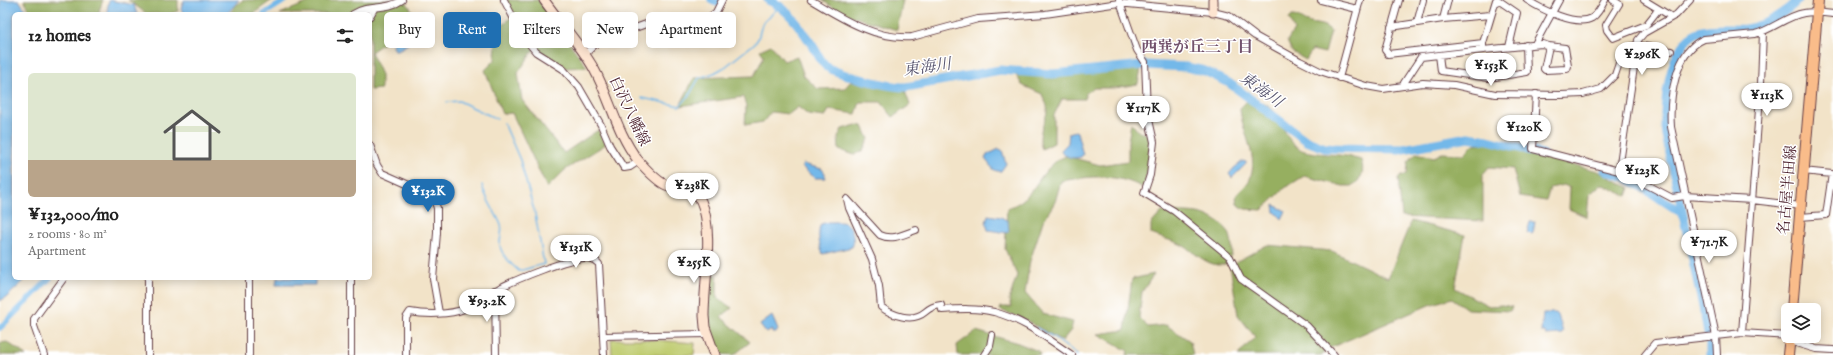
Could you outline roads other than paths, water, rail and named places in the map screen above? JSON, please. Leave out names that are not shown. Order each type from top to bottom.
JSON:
[{"type":"main road","name":"白沢八幡線","points":[[544,0],[585,54],[606,93],[621,133],[639,161],[663,184],[690,190],[695,193],[701,202],[707,232],[704,316],[707,334],[715,355]]},
{"type":"main road","points":[[1213,0],[1213,12]]},
{"type":"main road","name":"名古屋半田線","points":[[1793,303],[1818,0]]},
{"type":"main road","points":[[1788,355],[1789,343]]},
{"type":"street","points":[[358,12],[392,6],[402,0]]},
{"type":"street","points":[[504,0],[523,36],[536,52],[563,69],[579,87],[596,114],[610,146],[624,168],[630,167],[639,161]]},
{"type":"street","points":[[585,54],[604,35],[624,32],[660,19],[698,22],[706,20],[716,12],[722,0]]},
{"type":"street","points":[[811,0],[846,21],[865,29],[901,38],[912,37],[978,19],[1045,14],[1119,2],[1213,12],[1229,16],[1255,36],[1300,62],[1339,78],[1366,86],[1384,88],[1423,83],[1454,85],[1495,94],[1583,94],[1601,89],[1615,75],[1624,49],[1637,45],[1671,51]]},
{"type":"street","points":[[1321,0],[1357,9]]},
{"type":"street","points":[[1339,78],[1360,0]]},
{"type":"street","points":[[1399,0],[1385,50],[1388,54],[1483,43]]},
{"type":"street","points":[[1417,23],[1423,0]]},
{"type":"street","points":[[1443,20],[1448,0]]},
{"type":"street","points":[[1483,50],[1483,43],[1497,0],[1517,13],[1508,47]]},
{"type":"street","points":[[1527,0],[1569,20],[1589,19],[1596,14],[1605,0]]},
{"type":"street","points":[[1535,44],[1559,0]]},
{"type":"street","points":[[1613,0],[1619,4],[1606,25],[1607,30],[1613,38],[1646,25],[1658,10]]},
{"type":"street","points":[[1644,0],[1658,10],[1662,10],[1672,17]]},
{"type":"street","points":[[1619,170],[1638,40],[1644,33],[1682,10],[1690,0]]},
{"type":"street","points":[[1119,2],[1137,50],[1145,62],[1147,111],[1154,142],[1150,174],[1144,194],[1174,212],[1230,257],[1241,279],[1307,326],[1334,355]]},
{"type":"street","points":[[372,12],[374,9]]},
{"type":"street","points":[[1717,355],[1716,336],[1672,132],[1670,116],[1673,89],[1684,58],[1692,46],[1704,38],[1739,36],[1763,32],[1793,16],[1806,12],[1833,14]]},
{"type":"street","points":[[1392,27],[1491,15]]},
{"type":"street","points":[[1742,333],[1763,32]]},
{"type":"street","points":[[1404,86],[1404,83],[1421,57],[1535,44],[1565,48],[1568,66],[1567,69],[1548,71],[1544,69],[1549,46]]},
{"type":"street","points":[[1439,55],[1441,71],[1490,78],[1526,73],[1528,70],[1526,45]]},
{"type":"street","points":[[1536,94],[1533,149],[1619,170],[1672,198],[1685,196],[1752,200],[1800,211],[1826,215],[1832,174],[1803,171]]},
{"type":"street","points":[[372,151],[377,165],[382,173],[427,194],[435,202],[437,208],[437,233],[433,279],[439,313]]},
{"type":"street","points":[[916,230],[894,238],[884,237],[880,235],[847,199],[849,208],[872,262],[879,286],[881,307],[893,315],[904,317],[916,317],[926,312],[930,308],[941,305],[942,310],[969,309],[994,312],[1036,330],[1072,355]]},
{"type":"street","points":[[406,355],[406,318],[410,312],[423,315],[465,309],[480,302],[495,290],[517,279],[573,260],[589,258],[599,264],[604,355]]},
{"type":"street","points":[[44,355],[34,326],[34,319],[63,280]]},
{"type":"street","points":[[148,280],[148,355]]},
{"type":"street","points":[[249,280],[249,355]]},
{"type":"street","points":[[350,280],[351,355]]},
{"type":"street","points":[[495,290],[496,355]]},
{"type":"street","points":[[1645,355],[1655,343],[1742,333],[1781,337]]},
{"type":"street","points":[[604,336],[707,334]]},
{"type":"street","points":[[984,355],[990,346],[992,335]]},
{"type":"street","points":[[1802,343],[1816,349],[1833,350]]},
{"type":"water","points":[[0,0],[19,0],[25,9],[23,12],[12,12],[12,280],[25,280],[8,296],[0,301]]},
{"type":"water","points":[[109,0],[134,5],[136,12],[108,12]]},
{"type":"water","points":[[184,0],[239,0],[229,12],[183,12],[181,9]]},
{"type":"water","points":[[394,48],[401,48],[398,50],[395,50]]},
{"type":"water","points":[[1075,131],[1077,132],[1083,155],[1081,157],[1073,158],[1064,155],[1061,150],[1068,143],[1069,133]]},
{"type":"water","points":[[999,149],[1002,150],[1006,164],[1001,171],[996,171],[985,159],[987,155]]},
{"type":"water","points":[[1243,161],[1246,162],[1246,164],[1232,178],[1229,174]]},
{"type":"water","points":[[803,164],[822,169],[825,173],[825,178],[815,178],[802,167]]},
{"type":"water","points":[[1274,205],[1286,211],[1282,219],[1275,212]]},
{"type":"water","points":[[988,215],[1001,217],[1008,221],[1009,231],[1007,233],[988,230],[986,223]]},
{"type":"water","points":[[828,222],[841,222],[850,227],[854,238],[852,247],[823,254],[819,231],[821,224]]},
{"type":"water","points":[[1530,222],[1535,222],[1532,234],[1527,233]]},
{"type":"water","points":[[277,280],[315,280],[315,285],[276,285]]},
{"type":"water","points":[[1543,313],[1556,313],[1558,315],[1563,332],[1562,334],[1546,335],[1545,332],[1541,332]]},
{"type":"water","points":[[772,316],[778,330],[776,333],[772,333],[772,330],[766,333],[760,325]]},
{"type":"waterway","points":[[267,12],[286,0]]},
{"type":"waterway","name":"東海川","points":[[712,0],[717,2],[718,0]]},
{"type":"waterway","name":"東海川","points":[[768,0],[789,14],[800,27],[826,66],[840,73],[877,83],[906,87],[1000,70],[1053,74],[1144,65],[1186,67],[1205,71],[1229,83],[1307,141],[1325,148],[1403,149],[1468,137],[1488,140],[1543,154]]},
{"type":"waterway","points":[[1710,355],[1710,343],[1705,316],[1666,135],[1665,109],[1670,78],[1674,62],[1689,38],[1704,30],[1752,28],[1787,10],[1798,0]]},
{"type":"waterway","points":[[642,98],[680,106],[688,97],[699,78],[714,73],[725,67],[755,43],[758,39],[762,24],[780,6]]},
{"type":"waterway","points":[[1117,9],[1122,17]]},
{"type":"waterway","points":[[1132,43],[1134,51]]},
{"type":"waterway","points":[[447,102],[459,101],[497,119]]},
{"type":"waterway","points":[[482,185],[501,225],[502,230],[500,247],[506,258],[519,271],[544,264],[535,214],[520,160],[504,123]]},
{"type":"waterway","name":"東海川","points":[[1605,170],[1625,177],[1682,213]]},
{"type":"waterway","points":[[0,328],[48,280]]},
{"type":"waterway","points":[[1036,328],[1053,337],[1077,355]]},
{"type":"district","name":"西巽が丘三丁目","points":[[1197,46]]}]
